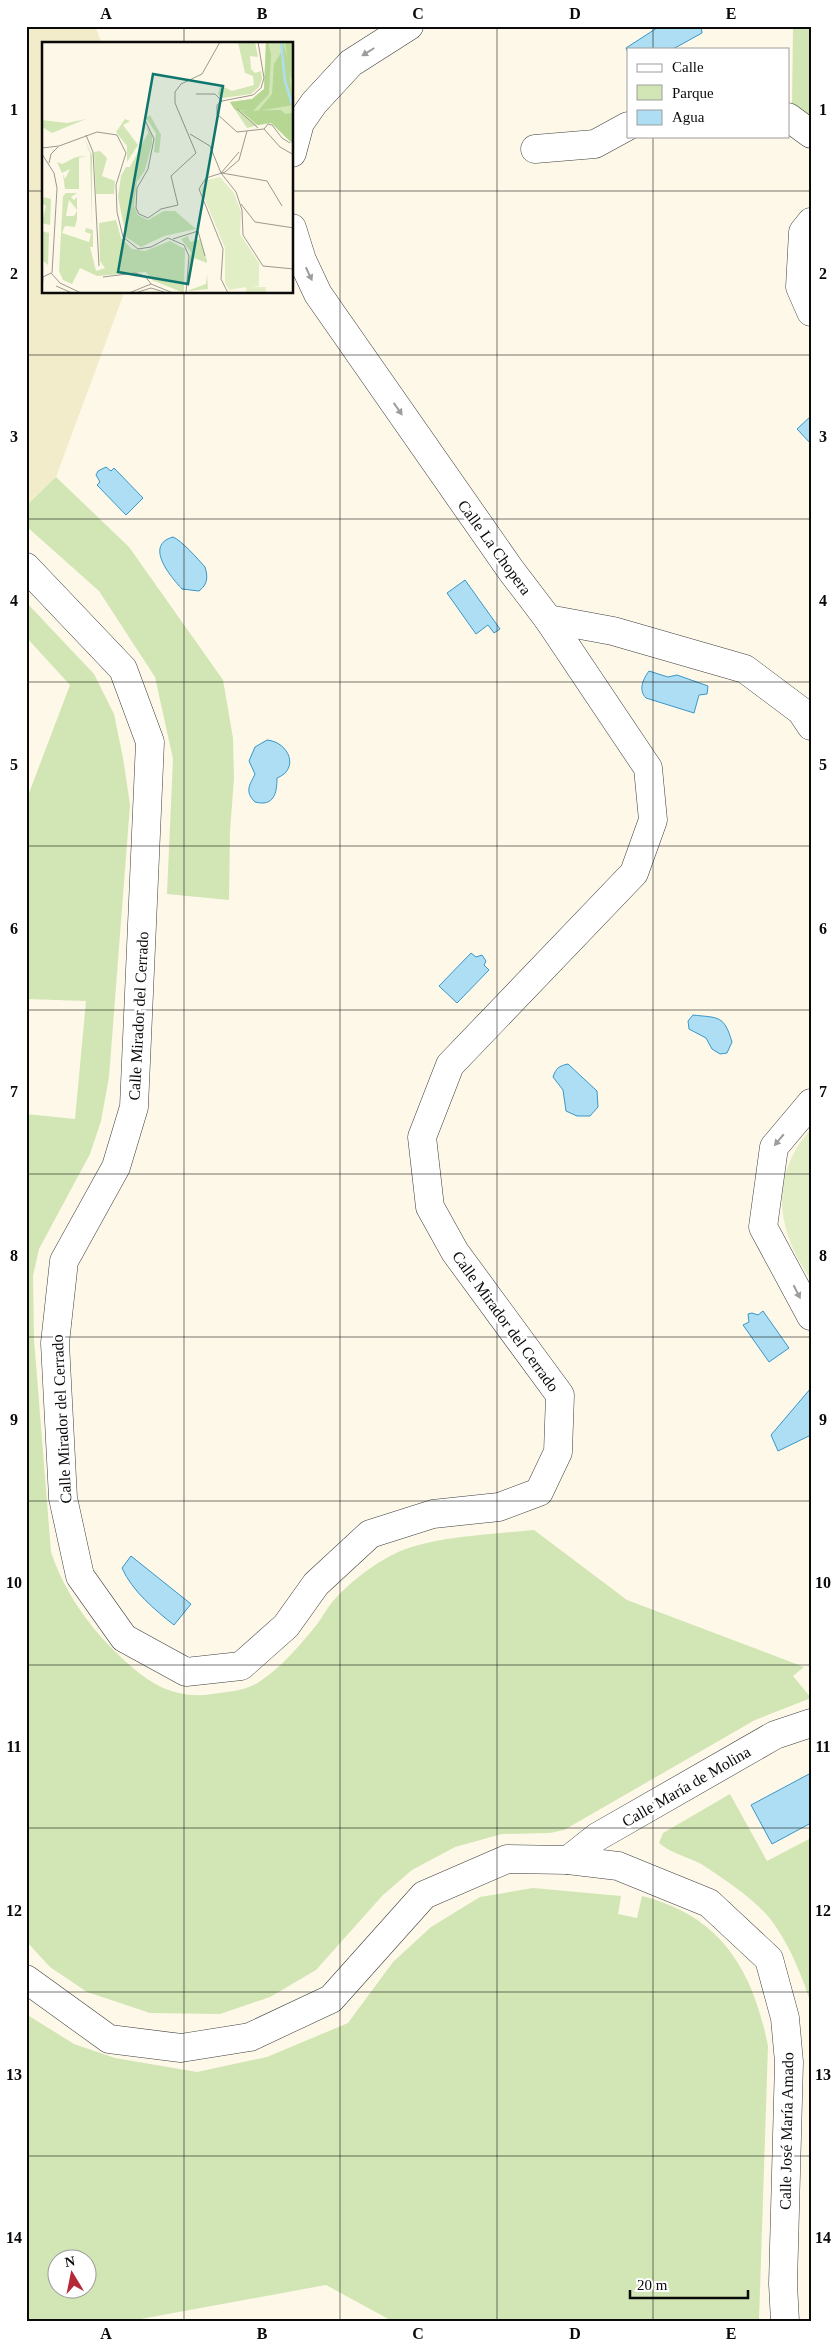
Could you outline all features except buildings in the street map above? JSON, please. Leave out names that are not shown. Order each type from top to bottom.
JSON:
[{"type":"street","points":[[294,146],[300,123],[314,102],[351,63],[409,26]]},
{"type":"street","points":[[790,118],[811,134]]},
{"type":"street","points":[[535,149],[595,144],[627,127]]},
{"type":"street","points":[[811,222],[804,232],[800,287],[811,312]]},
{"type":"street","name":"Calle La Chopera","points":[[294,234],[302,260],[318,294],[510,569],[548,619]]},
{"type":"street","name":"Calle Mirador del Cerrado","points":[[26,566],[123,669],[150,742],[134,1108],[116,1167],[64,1261],[55,1343],[64,1498],[80,1576],[124,1638],[186,1672],[241,1666],[286,1626],[316,1584],[370,1534],[433,1514],[499,1507],[539,1492],[558,1452],[560,1395],[455,1252],[430,1207],[422,1137],[450,1065],[634,873],[653,820],[648,768],[548,619]]},
{"type":"street","points":[[548,619],[612,631],[745,669],[801,712],[811,726]]},
{"type":"street","points":[[811,1103],[774,1147],[763,1226],[811,1316]]},
{"type":"street","name":"Calle María de Molina","points":[[568,1860],[597,1837],[775,1735],[811,1723]]},
{"type":"street","name":"Calle José María Amado","points":[[26,1979],[109,2039],[181,2048],[250,2037],[331,1999],[424,1895],[506,1859],[568,1860],[618,1866],[709,1903],[769,1959],[785,2018],[789,2062],[783,2284],[785,2321]]},
{"type":"shaded area","points":[[26,26],[95,26],[101,42],[42,42],[42,294],[124,294],[56,477],[26,506]]},
{"type":"green space","points":[[793,26],[811,26],[811,119],[792,106]]},
{"type":"green space","points":[[56,477],[129,547],[223,680],[233,738],[234,778],[230,831],[229,900],[167,894],[173,759],[155,677],[99,591],[26,526],[26,506]]},
{"type":"green space","points":[[26,602],[94,674],[114,714],[130,805],[109,1077],[101,1121],[90,1154],[39,1249],[33,1276],[34,1339],[51,1552],[65,1585],[84,1616],[107,1643],[133,1668],[160,1686],[190,1695],[236,1691],[254,1685],[276,1669],[305,1639],[340,1593],[384,1559],[417,1545],[484,1534],[534,1530],[627,1600],[804,1667],[793,1676],[811,1698],[755,1720],[564,1830],[550,1833],[502,1834],[455,1847],[412,1870],[383,1895],[316,1970],[270,1997],[220,2014],[150,2013],[87,1992],[50,1967],[26,1941],[26,1114],[75,1119],[86,1001],[26,999],[26,801],[70,685],[26,637]]},
{"type":"green space","points":[[811,1129],[811,1280],[787,1234],[782,1201],[787,1168],[797,1148]]},
{"type":"green space","points":[[730,1794],[767,1861],[811,1838],[811,2004],[791,1952],[768,1916],[743,1893],[706,1867],[659,1843],[663,1833]]},
{"type":"green space","points":[[533,1888],[621,1896],[618,1914],[637,1918],[642,1896],[669,1905],[693,1917],[713,1932],[729,1950],[742,1970],[753,1993],[762,2019],[768,2046],[759,2321],[392,2321],[326,2285],[130,2321],[26,2321],[26,2014],[74,2044],[115,2058],[197,2072],[267,2057],[348,2023],[393,1962],[431,1927],[480,1897]]},
{"type":"water","points":[[660,26],[701,26],[702,33],[675,48],[627,48],[627,50],[626,48]]},
{"type":"water","points":[[811,416],[811,444],[797,429]]},
{"type":"water","points":[[106,467],[111,471],[114,468],[143,498],[126,515],[97,485],[100,482],[96,475],[98,471]]},
{"type":"water","points":[[173,537],[185,546],[205,567],[207,580],[199,591],[182,589],[171,577],[162,561],[160,547],[165,541]]},
{"type":"water","points":[[465,580],[500,629],[494,633],[488,625],[476,634],[447,593]]},
{"type":"water","points":[[649,671],[668,677],[677,675],[708,686],[707,694],[699,695],[694,713],[646,698],[642,688],[643,681]]},
{"type":"water","points":[[267,740],[275,742],[286,751],[290,763],[284,774],[277,778],[273,798],[270,801],[261,803],[255,802],[250,795],[249,788],[255,774],[249,761],[255,747]]},
{"type":"water","points":[[471,953],[476,957],[482,955],[486,961],[484,965],[489,970],[457,1003],[439,986]]},
{"type":"water","points":[[693,1015],[715,1018],[723,1022],[732,1042],[727,1053],[720,1054],[712,1049],[706,1038],[689,1029],[688,1021]]},
{"type":"water","points":[[568,1064],[597,1091],[598,1107],[590,1116],[577,1116],[566,1111],[563,1090],[553,1077],[558,1068]]},
{"type":"water","points":[[763,1311],[789,1348],[769,1362],[743,1325],[749,1322],[748,1314],[758,1315]]},
{"type":"water","points":[[811,1388],[811,1435],[778,1451],[771,1435]]},
{"type":"water","points":[[131,1556],[191,1604],[174,1625],[145,1600],[126,1576],[122,1568]]},
{"type":"water","points":[[811,1773],[811,1823],[772,1844],[751,1805]]}]
